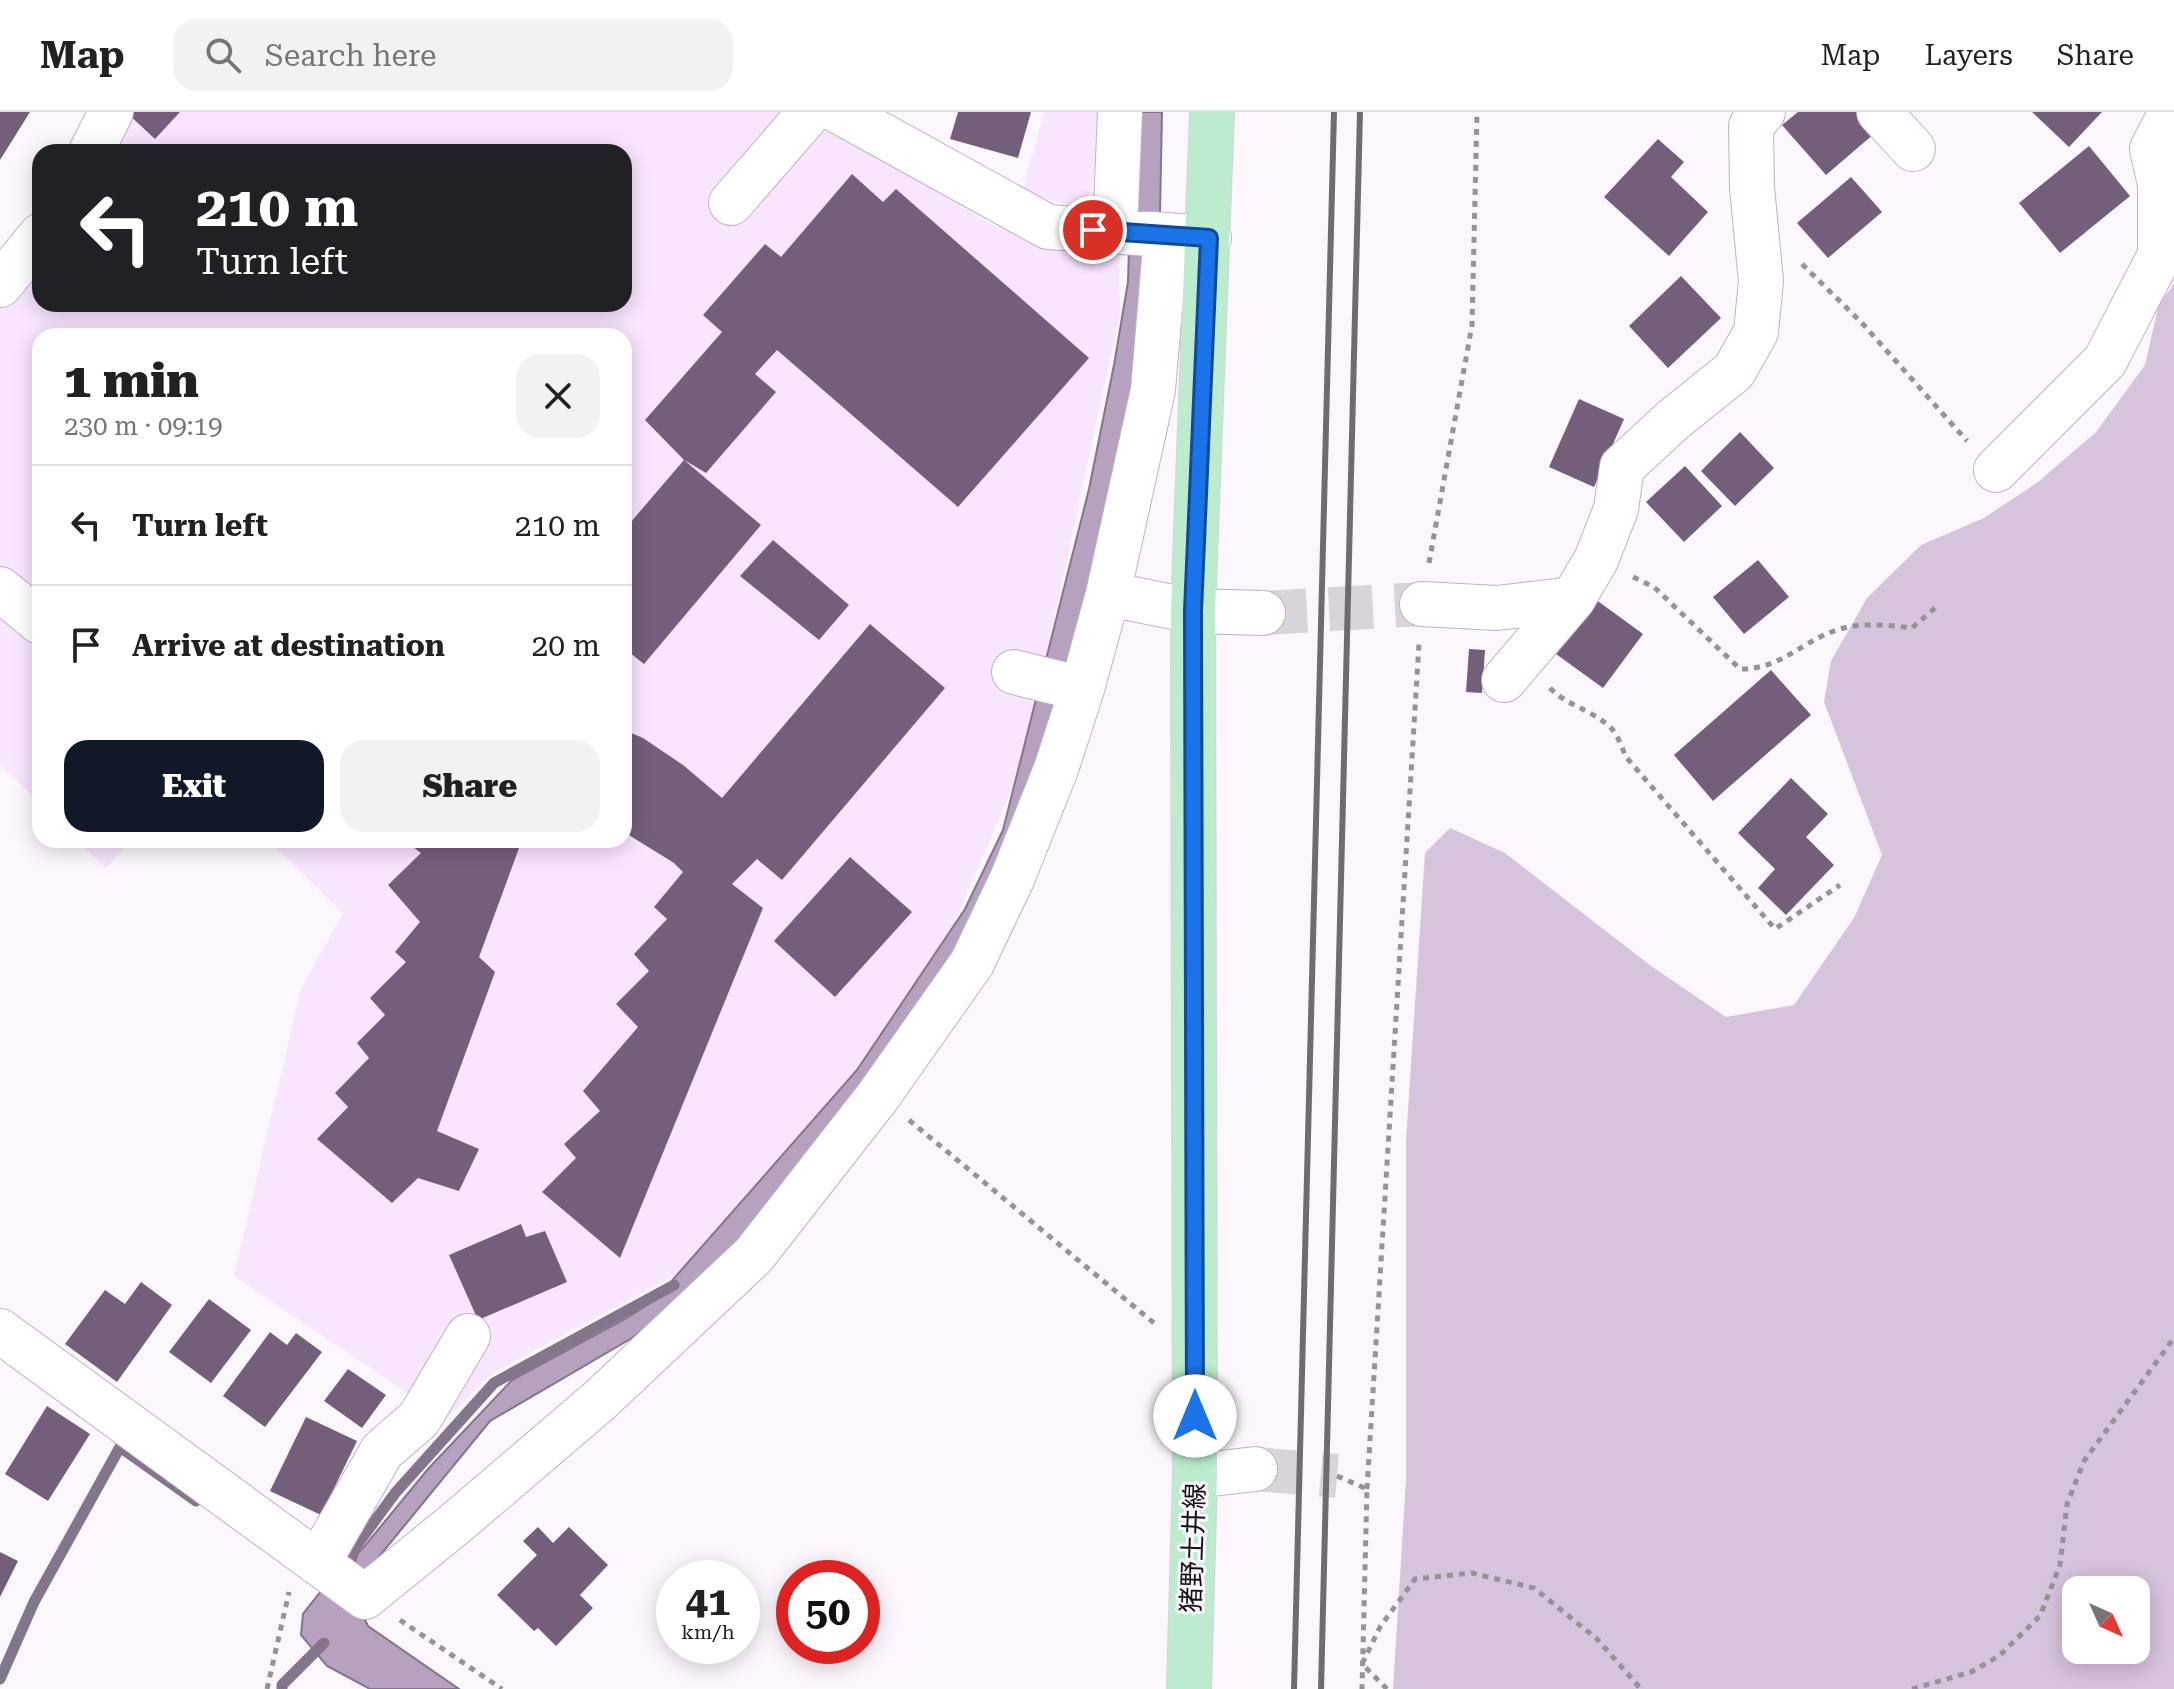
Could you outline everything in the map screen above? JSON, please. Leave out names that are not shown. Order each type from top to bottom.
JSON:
[{"type":"main road","name":"猪野土井線","points":[[1189,1689],[1195,1476],[1193,611],[1212,112]]},
{"type":"street","points":[[95,144],[111,112]]},
{"type":"street","points":[[731,203],[810,112]]},
{"type":"street","points":[[840,112],[1048,227],[1209,238]]},
{"type":"street","points":[[1115,232],[1120,112]]},
{"type":"street","points":[[1513,669],[1573,599],[1596,560],[1616,509],[1622,467],[1673,420],[1734,371],[1756,332],[1761,281],[1752,188],[1751,126],[1763,112]]},
{"type":"street","points":[[1879,112],[1913,149]]},
{"type":"street","points":[[1996,470],[2105,361],[2160,255],[2160,184],[2152,149],[2171,112]]},
{"type":"street","points":[[328,1570],[455,1524],[599,1401],[754,1255],[879,1095],[972,963],[1018,865],[1056,769],[1108,594],[1153,390],[1166,235]]},
{"type":"street","points":[[0,285],[32,246]]},
{"type":"street","points":[[0,589],[32,615]]},
{"type":"street","points":[[1108,594],[1193,611],[1263,613]]},
{"type":"street","points":[[1422,604],[1497,608],[1573,599]]},
{"type":"street","points":[[1014,672],[1082,689]]},
{"type":"street","points":[[0,1331],[328,1570]]},
{"type":"street","points":[[328,1570],[382,1451],[419,1419],[468,1336]]},
{"type":"street","points":[[1195,1476],[1255,1469]]},
{"type":"path","points":[[1362,1689],[1367,1489],[1422,604],[1472,325],[1477,112]]},
{"type":"path","points":[[1799,262],[1872,334],[1942,416],[1996,470]]},
{"type":"path","points":[[1596,560],[1654,587],[1740,669],[1761,669],[1838,629],[1883,625],[1912,628],[1936,607]]},
{"type":"path","points":[[1513,669],[1592,713],[1614,730],[1626,757],[1775,929],[1840,885]]},
{"type":"path","points":[[879,1095],[1195,1357]]},
{"type":"path","points":[[1912,1689],[1971,1672],[1999,1656],[2040,1616],[2060,1565],[2067,1504],[2084,1461],[2174,1338]]},
{"type":"path","points":[[1337,1476],[1367,1489]]},
{"type":"path","points":[[267,1689],[328,1570],[502,1689]]},
{"type":"path","points":[[1362,1664],[1380,1627],[1415,1579],[1472,1573],[1534,1588],[1597,1639],[1641,1689]]},
{"type":"path","points":[[1362,1664],[1387,1689]]},
{"type":"shaded area","points":[[95,112],[804,112],[998,228],[1119,248],[1120,314],[1022,766],[948,937],[851,1079],[680,1272],[491,1374],[446,1419],[234,1276],[301,989],[343,913],[276,848],[632,848],[632,328],[32,328],[32,795],[0,764],[0,255],[32,218],[32,312],[632,312],[632,144],[79,144]]},
{"type":"shaded area","points":[[1044,112],[1098,112],[1094,180],[1085,208],[1022,193]]},
{"type":"shaded area","points":[[1133,112],[1162,112],[1160,213],[1147,371],[1076,643],[990,906],[902,1043],[705,1281],[632,1338],[490,1421],[364,1575],[357,1603],[368,1626],[459,1689],[370,1689],[327,1666],[301,1635],[303,1614],[428,1469],[512,1380],[655,1300],[857,1070],[965,909],[1003,830],[1089,489],[1128,282]]},
{"type":"shaded area","points":[[2174,284],[2174,1689],[1393,1689],[1406,1480],[1406,1140],[1425,853],[1450,828],[1505,853],[1651,966],[1726,1017],[1794,1005],[1854,918],[1882,855],[1824,702],[1831,661],[1867,598],[1921,545],[1984,518],[2038,482],[2096,432],[2145,365],[2159,304]]},
{"type":"shaded area","points":[[85,848],[123,848],[106,869]]},
{"type":"building","points":[[0,112],[30,112],[0,160]]},
{"type":"building","points":[[126,112],[180,112],[155,139]]},
{"type":"building","points":[[958,112],[1031,112],[1018,158],[950,139]]},
{"type":"building","points":[[1798,112],[1858,112],[1875,133],[1826,175],[1782,125]]},
{"type":"building","points":[[2032,112],[2102,112],[2069,147]]},
{"type":"building","points":[[1658,139],[1684,162],[1671,177],[1708,212],[1669,256],[1604,197]]},
{"type":"building","points":[[2089,146],[2130,196],[2060,253],[2019,203]]},
{"type":"building","points":[[852,174],[883,202],[896,189],[1089,358],[958,507],[777,350],[755,374],[776,392],[706,473],[684,460],[645,420],[722,332],[703,315],[765,244],[781,257]]},
{"type":"building","points":[[1851,177],[1882,212],[1828,258],[1797,223]]},
{"type":"building","points":[[1681,276],[1721,318],[1668,368],[1629,326]]},
{"type":"building","points":[[1579,399],[1624,419],[1594,487],[1549,467]]},
{"type":"building","points":[[1740,432],[1774,468],[1735,506],[1701,471]]},
{"type":"building","points":[[684,460],[761,525],[644,664],[632,654],[632,521]]},
{"type":"building","points":[[1685,466],[1722,506],[1684,542],[1646,502]]},
{"type":"building","points":[[773,540],[849,605],[819,640],[740,576]]},
{"type":"building","points":[[1758,560],[1789,597],[1744,634],[1713,597]]},
{"type":"building","points":[[1595,599],[1643,634],[1603,688],[1556,654]]},
{"type":"building","points":[[870,624],[945,688],[782,880],[757,859],[732,884],[763,908],[620,1258],[542,1192],[576,1158],[564,1144],[600,1111],[583,1091],[638,1027],[616,1004],[649,971],[634,954],[667,919],[654,907],[683,872],[632,837],[632,733],[683,765],[722,798]]},
{"type":"building","points":[[1469,649],[1485,650],[1482,693],[1466,692]]},
{"type":"building","points":[[1771,670],[1811,715],[1713,801],[1674,755]]},
{"type":"building","points":[[1791,778],[1828,814],[1806,837],[1834,865],[1786,915],[1758,888],[1775,869],[1738,833]]},
{"type":"building","points":[[414,848],[519,848],[479,957],[495,972],[437,1131],[479,1149],[459,1191],[418,1178],[392,1203],[317,1139],[348,1107],[335,1093],[369,1058],[357,1043],[385,1015],[370,998],[406,962],[395,952],[420,922],[388,885],[421,853]]},
{"type":"building","points":[[850,857],[912,912],[835,997],[774,941]]},
{"type":"building","points":[[521,1224],[526,1237],[545,1231],[567,1282],[478,1320],[449,1255]]},
{"type":"building","points":[[141,1282],[172,1305],[117,1382],[65,1344],[105,1290],[125,1304]]},
{"type":"building","points":[[209,1299],[251,1330],[211,1383],[169,1352]]},
{"type":"building","points":[[270,1332],[287,1345],[296,1333],[322,1352],[265,1427],[223,1396]]},
{"type":"building","points":[[348,1369],[386,1395],[362,1428],[324,1401]]},
{"type":"building","points":[[47,1406],[90,1434],[48,1501],[5,1474]]},
{"type":"building","points":[[306,1417],[357,1441],[321,1515],[270,1491]]},
{"type":"building","points":[[538,1527],[553,1543],[569,1527],[608,1565],[580,1595],[593,1608],[556,1646],[538,1628],[534,1631],[497,1595],[537,1555],[523,1541]]},
{"type":"building","points":[[0,1552],[18,1561],[0,1597]]},
{"type":"waterway","points":[[348,1573],[354,1549],[396,1492],[494,1383],[674,1285]]},
{"type":"waterway","points":[[0,1679],[34,1602],[120,1447],[196,1501]]},
{"type":"waterway","points":[[282,1689],[282,1685],[324,1643]]},
{"type":"tunnel","points":[[1263,613],[1422,604]]},
{"type":"tunnel","points":[[1255,1469],[1337,1476]]},
{"type":"railway","points":[[1294,1689],[1334,112]]},
{"type":"railway","points":[[1321,1689],[1360,112]]},
{"type":"route","points":[[1093,230],[1209,238],[1193,611],[1195,1416]]}]
